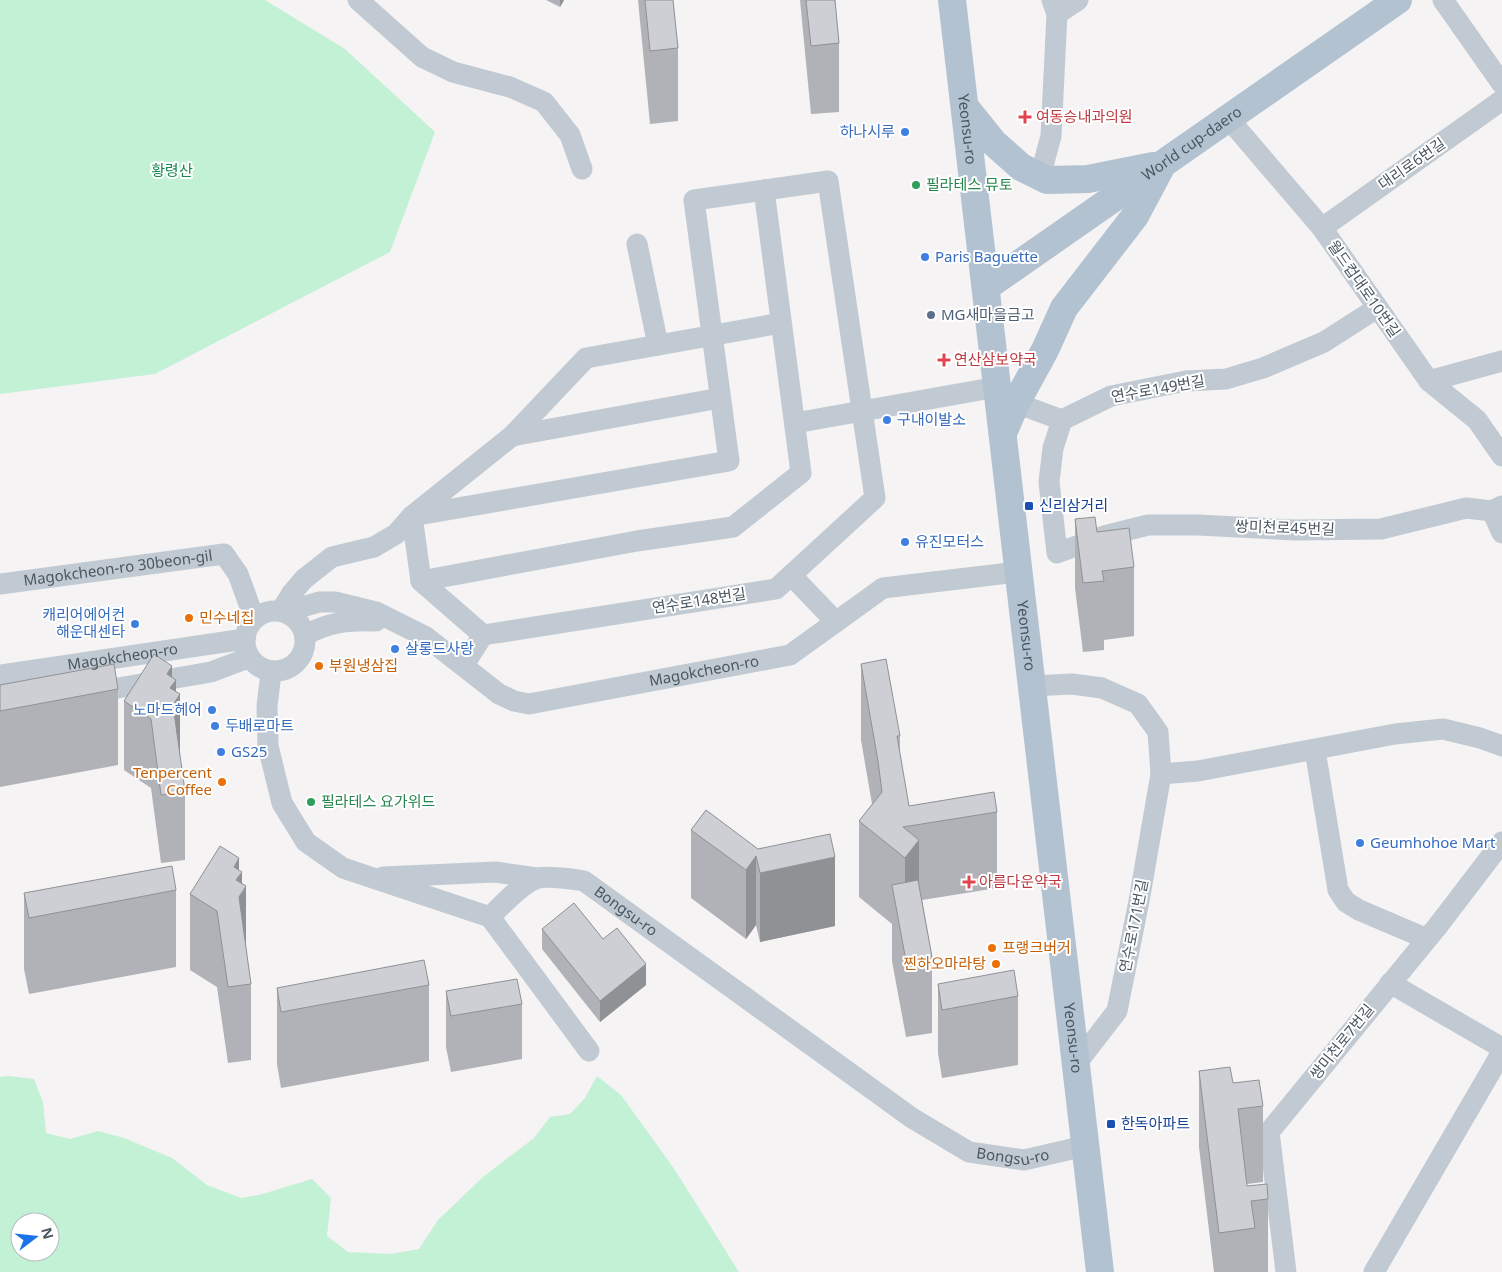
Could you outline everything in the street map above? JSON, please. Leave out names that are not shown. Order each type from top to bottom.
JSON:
[{"type":"main road","name":"Yeonsu-ro","points":[[952,0],[986,287],[1006,395],[1002,433],[1100,1272]]},
{"type":"main road","name":"World cup-daero","points":[[986,287],[1398,0]]},
{"type":"main road","points":[[965,106],[994,144],[1021,168],[1047,180],[1076,180],[1162,164]]},
{"type":"main road","points":[[1006,395],[1045,350],[1064,308],[1135,216],[1162,164]]},
{"type":"street","points":[[358,0],[422,57],[453,72],[510,87],[544,102],[570,136],[582,169]]},
{"type":"street","points":[[1040,177],[1051,136],[1054,7],[1078,0]]},
{"type":"street","points":[[1443,0],[1502,84]]},
{"type":"street","name":"대리로6번길","points":[[1322,228],[1502,100]]},
{"type":"street","name":"월드컵대로10번길","points":[[1228,118],[1322,228],[1429,381],[1477,420],[1502,456]]},
{"type":"street","name":"연수로148번길","points":[[412,516],[728,461],[694,200],[828,181],[875,498],[776,590],[483,635]]},
{"type":"street","points":[[421,581],[637,541],[733,527],[801,473],[764,190]]},
{"type":"street","points":[[638,244],[658,345]]},
{"type":"street","name":"연수로149번길","points":[[1062,420],[1111,396],[1186,381],[1226,378],[1263,368],[1324,342],[1377,308]]},
{"type":"street","points":[[254,618],[245,630],[246,649],[258,668],[271,672],[286,670],[297,662],[304,650],[305,636],[300,624],[286,613],[292,593],[304,579],[332,557],[374,547],[396,534],[412,516],[512,436],[586,358],[781,323]]},
{"type":"street","points":[[1429,381],[1502,361]]},
{"type":"street","points":[[795,423],[862,411],[1006,395],[1062,420]]},
{"type":"street","points":[[512,436],[720,398]]},
{"type":"street","name":"쌍미천로45번길","points":[[1062,420],[1053,448],[1048,482],[1057,554],[1104,536],[1148,525],[1198,524],[1295,530],[1380,529],[1466,508],[1497,509],[1502,532]]},
{"type":"street","points":[[412,516],[421,581],[483,635],[464,665]]},
{"type":"street","name":"Magokcheon-ro 30beon-gil","points":[[0,584],[224,554],[238,574],[254,618]]},
{"type":"street","name":"Magokcheon-ro","points":[[254,618],[266,611],[286,613],[319,602],[335,602],[376,612],[426,637],[499,694],[514,701],[530,704],[790,655],[883,588],[1018,572]]},
{"type":"street","points":[[791,575],[836,622]]},
{"type":"street","name":"Magokcheon-ro","points":[[305,636],[337,622],[394,620]]},
{"type":"street","points":[[67,696],[211,672],[246,649]]},
{"type":"street","name":"Magokcheon-ro","points":[[0,676],[246,649]]},
{"type":"street","points":[[271,672],[266,706],[268,746],[282,803],[306,842],[343,868],[490,917],[589,1051]]},
{"type":"street","name":"연수로171번길","points":[[1032,686],[1072,684],[1102,688],[1138,704],[1158,732],[1162,774],[1117,1011],[1076,1064]]},
{"type":"street","points":[[1162,774],[1198,772],[1395,734],[1443,729],[1480,738],[1502,746]]},
{"type":"street","points":[[1315,750],[1338,890],[1346,902],[1358,910],[1427,939]]},
{"type":"street","name":"쌍미천로7번길","points":[[1286,1272],[1269,1132],[1427,939],[1502,842]]},
{"type":"street","name":"Bongsu-ro","points":[[372,877],[431,873],[496,872],[537,878],[572,878],[584,881],[912,1118],[969,1152],[1024,1160],[1085,1146]]},
{"type":"street","points":[[490,917],[516,892],[537,878]]},
{"type":"street","points":[[1374,1272],[1502,1050],[1390,983]]},
{"type":"green space","name":"황령산","points":[[0,0],[265,0],[345,49],[435,132],[390,252],[155,374],[0,394]]},
{"type":"green space","points":[[9,1076],[34,1079],[43,1102],[46,1133],[70,1139],[98,1131],[124,1138],[172,1158],[207,1185],[241,1198],[259,1195],[312,1179],[331,1198],[327,1236],[348,1252],[391,1254],[419,1249],[438,1220],[483,1177],[534,1138],[550,1117],[570,1114],[585,1098],[597,1076],[621,1095],[675,1170],[739,1272],[0,1272],[0,1077]]},
{"type":"building","points":[[645,0],[673,0],[678,48],[650,51]]},
{"type":"building","points":[[806,0],[835,0],[839,43],[811,46]]},
{"type":"building","points":[[1095,517],[1097,532],[1129,528],[1134,567],[1102,571],[1104,581],[1083,583],[1075,519]]},
{"type":"building","points":[[154,654],[172,666],[167,674],[176,680],[170,688],[180,694],[173,705],[185,791],[161,795],[151,719],[124,701]]},
{"type":"building","points":[[886,659],[900,736],[897,736],[909,806],[994,792],[997,812],[903,827],[919,840],[905,858],[859,821],[882,792],[861,664]]},
{"type":"building","points":[[114,664],[118,689],[0,711],[0,685]]},
{"type":"building","points":[[706,810],[758,849],[830,834],[835,857],[760,873],[756,856],[746,870],[691,830]]},
{"type":"building","points":[[220,846],[239,858],[234,867],[242,872],[236,880],[246,886],[239,897],[251,984],[228,987],[217,911],[190,894]]},
{"type":"building","points":[[172,866],[176,890],[29,918],[24,893]]},
{"type":"building","points":[[918,880],[932,957],[906,961],[892,885]]},
{"type":"building","points":[[574,903],[603,939],[617,928],[646,964],[600,1001],[542,929]]},
{"type":"building","points":[[424,960],[429,985],[281,1012],[277,988]]},
{"type":"building","points":[[1014,970],[1018,996],[942,1010],[938,984]]},
{"type":"building","points":[[517,979],[522,1004],[451,1016],[446,991]]},
{"type":"building","points":[[1230,1067],[1233,1083],[1259,1080],[1263,1106],[1238,1109],[1247,1186],[1267,1184],[1268,1199],[1251,1201],[1255,1228],[1219,1233],[1199,1071]]},
{"type":"place","name":"여동승내과의원","points":[[1025,117]]},
{"type":"place","name":"하나시루","points":[[905,132]]},
{"type":"place","name":"필라테스 뮤토","points":[[916,185]]},
{"type":"place","name":"Paris Baguette","points":[[925,257]]},
{"type":"place","name":"MG새마을금고","points":[[931,315]]},
{"type":"place","name":"연산삼보약국","points":[[944,360]]},
{"type":"place","name":"구내이발소","points":[[887,420]]},
{"type":"place","name":"신리삼거리","points":[[1029,506]]},
{"type":"place","name":"유진모터스","points":[[905,542]]},
{"type":"place","name":"민수네집","points":[[189,618]]},
{"type":"place","name":"캐리어에어컨 해운대센타","points":[[135,624]]},
{"type":"place","name":"살롱드사랑","points":[[395,649]]},
{"type":"place","name":"부원냉삼집","points":[[319,666]]},
{"type":"place","name":"노마드헤어","points":[[212,710]]},
{"type":"place","name":"두배로마트","points":[[215,726]]},
{"type":"place","name":"GS25","points":[[221,752]]},
{"type":"place","name":"Tenpercent Coffee","points":[[222,782]]},
{"type":"place","name":"필라테스 요가위드","points":[[311,802]]},
{"type":"place","name":"Geumhohoe Mart","points":[[1360,843]]},
{"type":"place","name":"아름다운약국","points":[[969,882]]},
{"type":"place","name":"프랭크버거","points":[[992,948]]},
{"type":"place","name":"찐하오마라탕","points":[[996,964]]},
{"type":"place","name":"한독아파트","points":[[1111,1124]]}]
